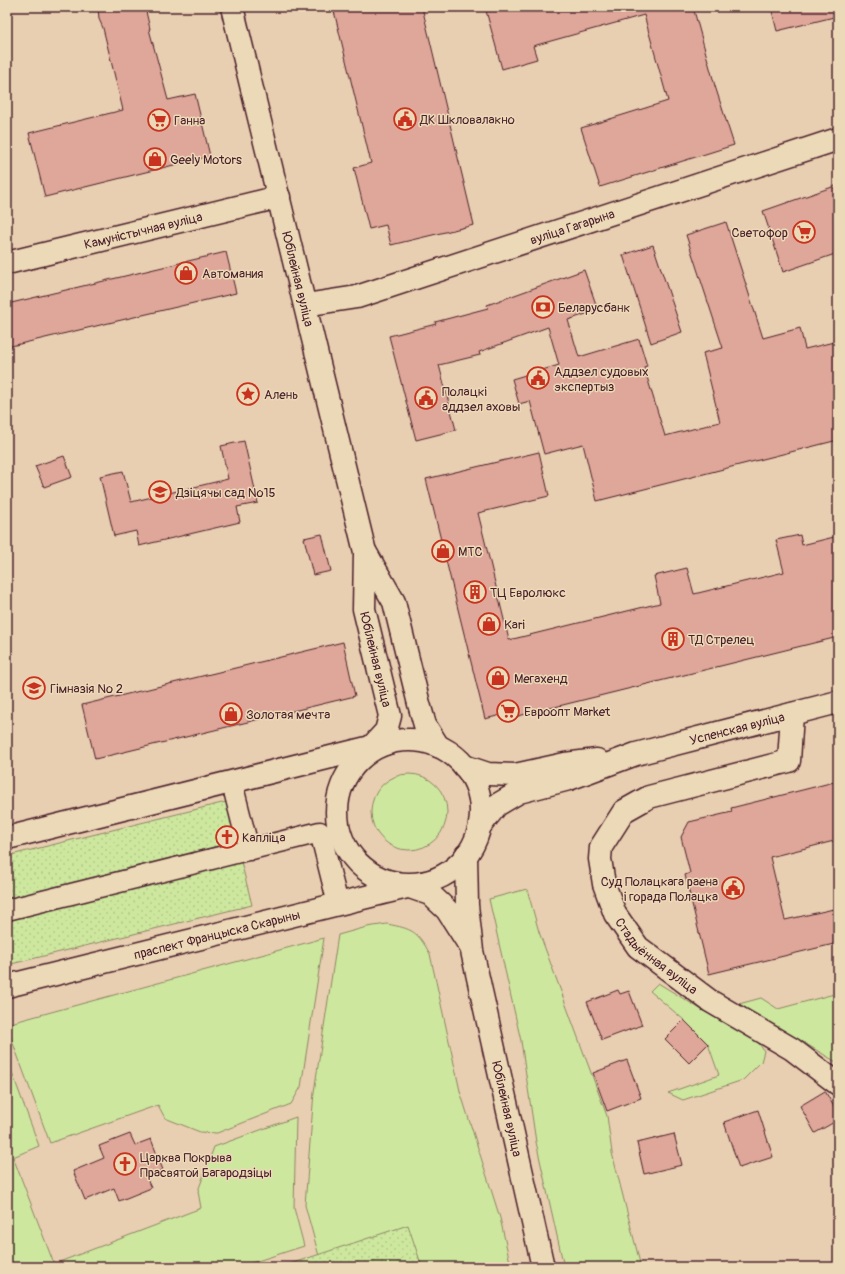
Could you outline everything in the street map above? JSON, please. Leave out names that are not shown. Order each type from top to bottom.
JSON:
[{"type":"main road","name":"Юбілейная вуліца","points":[[232,7],[366,552],[394,602],[425,725],[438,746]]},
{"type":"main road","name":"вуліца Гагарына","points":[[305,305],[357,297],[838,139]]},
{"type":"main road","name":"Камуністычная вуліца","points":[[7,262],[279,197]]},
{"type":"main road","name":"Юбілейная вуліца","points":[[366,552],[364,609],[390,716],[386,731],[375,749],[351,769],[346,778],[338,798],[337,814],[339,831],[354,859],[366,870],[380,878],[410,884],[430,894],[447,910],[472,951]]},
{"type":"main road","name":"Успенская вуліца","points":[[480,826],[497,805],[519,792],[569,779],[636,754],[838,702]]},
{"type":"main road","name":"Стадыённая вуліца","points":[[792,714],[789,761],[649,797],[624,811],[601,847],[600,859],[604,884],[615,914],[638,947],[710,1001],[792,1049],[838,1084]]},
{"type":"main road","points":[[7,838],[407,740],[438,746],[452,754],[464,766],[473,779],[480,794],[480,826]]},
{"type":"main road","name":"Успенская вуліца","points":[[464,766],[488,774],[515,775],[565,764],[636,754]]},
{"type":"main road","name":"праспект Францыска Скарыны","points":[[7,986],[338,904],[442,876],[456,867],[466,855],[475,841],[480,826]]},
{"type":"main road","name":"Юбілейная вуліца","points":[[466,855],[467,905],[472,951],[543,1267]]},
{"type":"street","points":[[232,783],[249,850]]},
{"type":"street","points":[[7,910],[320,832],[338,904]]},
{"type":"green space","points":[[409,774],[424,777],[436,785],[444,797],[447,812],[444,827],[436,839],[424,847],[409,850],[394,847],[382,839],[374,827],[371,812],[374,797],[382,785],[394,777]]},
{"type":"green space","points":[[226,802],[252,905],[7,965],[7,856]]},
{"type":"green space","points":[[527,889],[539,932],[607,1116],[612,1153],[641,1267],[564,1267],[536,1142],[521,1041],[489,899]]},
{"type":"green space","points":[[387,924],[413,932],[418,936],[430,954],[460,1091],[500,1218],[511,1267],[322,1267],[305,1205],[314,1092],[338,935],[367,927]]},
{"type":"green space","points":[[324,938],[301,1087],[291,1104],[217,1133],[200,1132],[165,1118],[158,1105],[50,1143],[7,1024]]},
{"type":"green space","points":[[658,983],[758,1042],[764,1051],[761,1062],[743,1080],[683,1100],[668,1093],[719,1075],[708,1044],[684,1020],[650,991]]},
{"type":"green space","points":[[838,993],[838,1063],[739,1004],[761,998],[778,1009]]},
{"type":"green space","points":[[7,1059],[39,1146],[13,1157],[54,1264],[201,1208],[198,1191],[214,1147],[296,1117],[294,1208],[304,1246],[239,1267],[7,1267]]},
{"type":"green space","points":[[408,1225],[422,1267],[281,1267]]},
{"type":"building","points":[[98,7],[145,7],[149,29],[168,100],[195,94],[210,156],[45,197],[29,133],[123,110],[103,28],[99,19]]},
{"type":"building","name":"ДК Шкловалакно","points":[[333,7],[422,7],[474,225],[391,245],[386,225],[369,229],[354,168],[371,163]]},
{"type":"building","points":[[485,7],[693,7],[715,86],[734,145],[600,187],[581,128],[668,101],[644,15],[533,46],[537,59],[502,69]]},
{"type":"building","points":[[771,7],[838,7],[838,16],[777,31]]},
{"type":"building","name":"Светофор","points":[[838,185],[838,253],[783,272],[763,211]]},
{"type":"building","points":[[726,222],[763,338],[800,328],[805,349],[838,341],[838,440],[597,501],[583,444],[544,454],[530,401],[519,404],[512,379],[559,365],[548,327],[479,352],[480,355],[439,365],[456,430],[416,440],[389,336],[436,324],[435,322],[488,308],[487,305],[584,270],[598,310],[568,320],[579,357],[639,339],[647,366],[644,367],[665,436],[720,422],[703,353],[723,348],[686,235]]},
{"type":"building","points":[[653,245],[682,332],[651,343],[623,255]]},
{"type":"building","points":[[226,252],[236,293],[7,347],[7,304]]},
{"type":"building","points":[[244,441],[258,503],[237,507],[240,522],[139,546],[136,531],[114,536],[100,476],[123,471],[131,502],[228,479],[221,446]]},
{"type":"building","name":"ТД Стрелец","points":[[539,452],[549,496],[478,513],[509,640],[660,603],[654,576],[687,568],[694,594],[784,572],[776,540],[800,535],[802,545],[838,536],[838,637],[510,718],[509,713],[485,719],[426,479]]},
{"type":"building","points":[[64,456],[72,477],[44,487],[35,466]]},
{"type":"building","points":[[322,534],[331,571],[313,575],[304,538]]},
{"type":"building","points":[[343,642],[355,696],[95,759],[82,705]]},
{"type":"building","name":"Суд Полацкага раена і горада Полацка","points":[[838,781],[838,840],[770,857],[785,920],[838,908],[838,943],[709,974],[685,875],[690,873],[681,837],[689,822],[732,812],[731,808]]},
{"type":"building","points":[[618,990],[620,994],[629,991],[642,1025],[602,1040],[587,1002]]},
{"type":"building","points":[[684,1020],[708,1044],[689,1063],[665,1039]]},
{"type":"building","points":[[627,1060],[641,1098],[607,1111],[593,1073]]},
{"type":"building","points":[[825,1091],[838,1114],[838,1120],[815,1133],[800,1106]]},
{"type":"building","points":[[758,1110],[773,1157],[739,1168],[724,1122]]},
{"type":"building","name":"Царква Покрыва Прасвятой Багародзіцы","points":[[130,1134],[135,1145],[151,1139],[163,1170],[146,1177],[151,1188],[119,1201],[114,1188],[85,1200],[73,1171],[104,1158],[99,1146]]},
{"type":"building","points":[[674,1134],[682,1165],[644,1174],[637,1143]]},
{"type":"place","name":"ДК Шкловалакно","points":[[405,119]]},
{"type":"place","name":"Ганна","points":[[159,120]]},
{"type":"place","name":"Geely Motors","points":[[155,159]]},
{"type":"place","name":"Светофор","points":[[804,232]]},
{"type":"place","name":"Автомания","points":[[186,273]]},
{"type":"place","name":"Беларусбанк","points":[[543,307]]},
{"type":"place","name":"Аддзел судовых экспертыз","points":[[538,378]]},
{"type":"place","name":"Алень","points":[[248,394]]},
{"type":"place","name":"Полацкі аддзел аховы","points":[[426,398]]},
{"type":"place","name":"Дзіцячы сад №15","points":[[160,492]]},
{"type":"place","name":"МТС","points":[[443,551]]},
{"type":"place","name":"ТЦ Евролюкс","points":[[475,592]]},
{"type":"place","name":"Kari","points":[[489,624]]},
{"type":"place","name":"ТД Стрелец","points":[[673,639]]},
{"type":"place","name":"Мегахенд","points":[[498,678]]},
{"type":"place","name":"Гімназія № 2","points":[[34,688]]},
{"type":"place","name":"Евроопт Market","points":[[508,711]]},
{"type":"place","name":"Золотая мечта","points":[[231,714]]},
{"type":"place","name":"Капліца","points":[[227,837]]},
{"type":"place","name":"Суд Полацкага раена і горада Полацка","points":[[733,888]]},
{"type":"place","name":"Царква Покрыва Прасвятой Багародзіцы","points":[[125,1164]]}]
